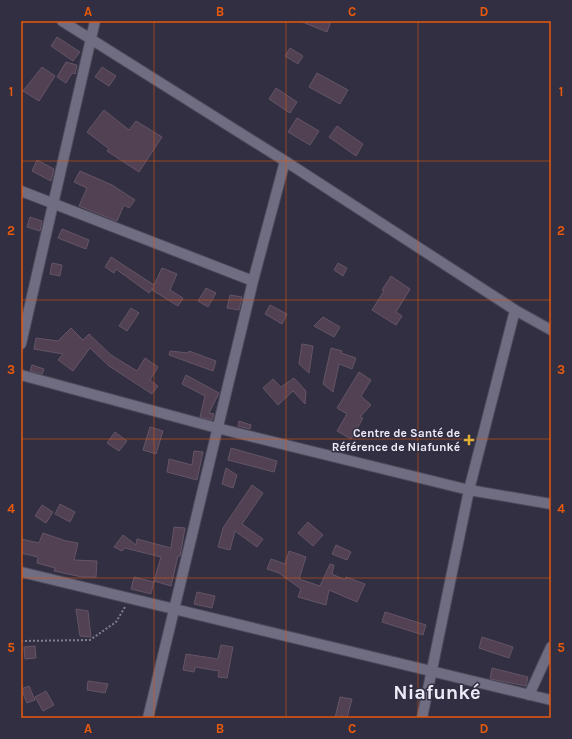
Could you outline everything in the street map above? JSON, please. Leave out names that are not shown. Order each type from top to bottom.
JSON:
[{"type":"street","points":[[62,21],[89,40],[285,161],[515,310],[551,330]]},
{"type":"street","points":[[21,344],[94,21]]},
{"type":"street","points":[[148,718],[253,281],[285,161]]},
{"type":"street","points":[[21,191],[253,281]]},
{"type":"street","points":[[422,718],[469,490],[515,310]]},
{"type":"street","points":[[21,375],[217,428],[469,490],[551,504]]},
{"type":"street","points":[[21,572],[551,700]]},
{"type":"street","points":[[529,695],[551,647]]},
{"type":"path","points":[[21,642],[90,640],[116,622],[130,599]]},
{"type":"building","points":[[300,21],[331,21],[327,32]]},
{"type":"building","points":[[57,37],[80,52],[73,61],[51,46]]},
{"type":"building","points":[[290,48],[303,56],[298,64],[285,56]]},
{"type":"building","points":[[66,62],[77,65],[75,74],[72,73],[66,83],[57,77]]},
{"type":"building","points":[[42,67],[55,76],[39,101],[23,91]]},
{"type":"building","points":[[102,67],[116,76],[109,86],[95,77]]},
{"type":"building","points":[[317,73],[348,90],[340,104],[309,87]]},
{"type":"building","points":[[276,88],[297,102],[290,113],[269,99]]},
{"type":"building","points":[[104,110],[129,130],[136,121],[162,137],[139,172],[107,151],[109,149],[87,132]]},
{"type":"building","points":[[297,118],[319,131],[310,145],[288,132]]},
{"type":"building","points":[[337,126],[363,144],[356,156],[329,137]]},
{"type":"building","points":[[37,160],[54,169],[51,181],[32,171]]},
{"type":"building","points":[[80,171],[112,185],[135,200],[129,208],[124,205],[117,221],[79,206],[87,188],[74,182]]},
{"type":"building","points":[[30,217],[42,221],[40,231],[27,227]]},
{"type":"building","points":[[62,229],[89,240],[86,249],[58,238]]},
{"type":"building","points":[[111,257],[154,285],[162,268],[177,274],[170,290],[183,298],[178,306],[152,290],[153,288],[149,293],[116,269],[114,273],[105,267]]},
{"type":"building","points":[[52,263],[62,265],[60,276],[50,274]]},
{"type":"building","points":[[338,263],[347,268],[343,276],[334,270]]},
{"type":"building","points":[[391,276],[410,289],[396,312],[402,316],[396,325],[372,310],[384,291],[382,290]]},
{"type":"building","points":[[206,288],[216,293],[208,307],[198,301]]},
{"type":"building","points":[[230,295],[242,297],[239,310],[227,308]]},
{"type":"building","points":[[270,305],[287,314],[282,324],[265,314]]},
{"type":"building","points":[[131,308],[139,313],[127,331],[119,326]]},
{"type":"building","points":[[323,317],[340,327],[334,337],[314,326]]},
{"type":"building","points":[[71,328],[83,340],[89,334],[111,355],[137,371],[145,358],[158,367],[150,380],[158,386],[152,394],[109,366],[90,348],[73,371],[58,360],[63,354],[34,349],[36,338],[58,341]]},
{"type":"building","points":[[302,344],[313,346],[309,373],[299,364]]},
{"type":"building","points":[[331,348],[342,351],[341,353],[356,358],[352,369],[339,364],[333,392],[323,384]]},
{"type":"building","points":[[170,351],[188,353],[189,351],[216,361],[213,371],[169,355]]},
{"type":"building","points":[[32,365],[44,369],[42,374],[30,371]]},
{"type":"building","points":[[359,372],[371,380],[361,396],[371,405],[360,417],[363,418],[351,439],[337,431],[347,414],[337,408]]},
{"type":"building","points":[[186,375],[219,393],[209,413],[214,414],[212,420],[200,417],[205,396],[182,384]]},
{"type":"building","points":[[294,378],[306,391],[305,404],[293,391],[278,405],[263,388],[273,379],[281,387]]},
{"type":"building","points":[[239,421],[251,425],[250,429],[238,426]]},
{"type":"building","points":[[150,427],[163,431],[156,454],[143,450]]},
{"type":"building","points":[[115,432],[127,441],[119,451],[107,443]]},
{"type":"building","points":[[231,448],[277,461],[274,472],[228,460]]},
{"type":"building","points":[[194,451],[203,452],[197,480],[167,472],[169,459],[192,465]]},
{"type":"building","points":[[226,468],[237,475],[233,488],[222,484]]},
{"type":"building","points":[[252,485],[263,493],[242,524],[263,539],[257,547],[235,531],[230,550],[218,547],[223,528]]},
{"type":"building","points":[[60,504],[75,512],[70,522],[55,514]]},
{"type":"building","points":[[42,505],[53,512],[46,523],[35,516]]},
{"type":"building","points":[[308,522],[323,535],[313,546],[298,533]]},
{"type":"building","points":[[174,527],[185,528],[180,556],[178,556],[171,586],[154,581],[161,557],[125,548],[122,551],[114,547],[123,535],[136,545],[137,539],[171,548]]},
{"type":"building","points":[[43,533],[66,541],[78,543],[74,560],[97,561],[96,577],[82,577],[54,571],[55,568],[37,563],[38,557],[21,553],[21,539],[39,543]]},
{"type":"building","points":[[336,545],[351,552],[347,560],[332,554]]},
{"type":"building","points":[[289,551],[306,557],[299,579],[320,586],[330,564],[334,565],[332,574],[345,580],[346,577],[365,584],[357,602],[329,590],[326,605],[298,597],[301,589],[279,573],[267,569],[271,559],[285,564]]},
{"type":"building","points":[[134,577],[154,582],[151,594],[131,589]]},
{"type":"building","points":[[197,592],[215,596],[212,608],[194,604]]},
{"type":"building","points":[[76,609],[88,611],[91,637],[80,636]]},
{"type":"building","points":[[385,612],[426,625],[423,635],[382,622]]},
{"type":"building","points":[[482,637],[513,647],[509,658],[479,648]]},
{"type":"building","points":[[221,645],[233,647],[227,678],[218,677],[219,671],[195,667],[194,672],[183,670],[186,654],[218,659]]},
{"type":"building","points":[[35,646],[36,658],[25,659],[24,647]]},
{"type":"building","points":[[492,668],[528,677],[526,686],[490,679]]},
{"type":"building","points":[[88,681],[108,684],[105,693],[87,690]]},
{"type":"building","points":[[29,686],[35,700],[27,703],[21,689]]},
{"type":"building","points":[[46,691],[54,705],[43,711],[35,697]]},
{"type":"building","points":[[340,697],[352,699],[347,718],[335,718]]},
{"type":"place","name":"Centre de Santé de Référence de Niafunké","points":[[469,440]]},
{"type":"district","name":"Niafunké","points":[[437,692]]}]
